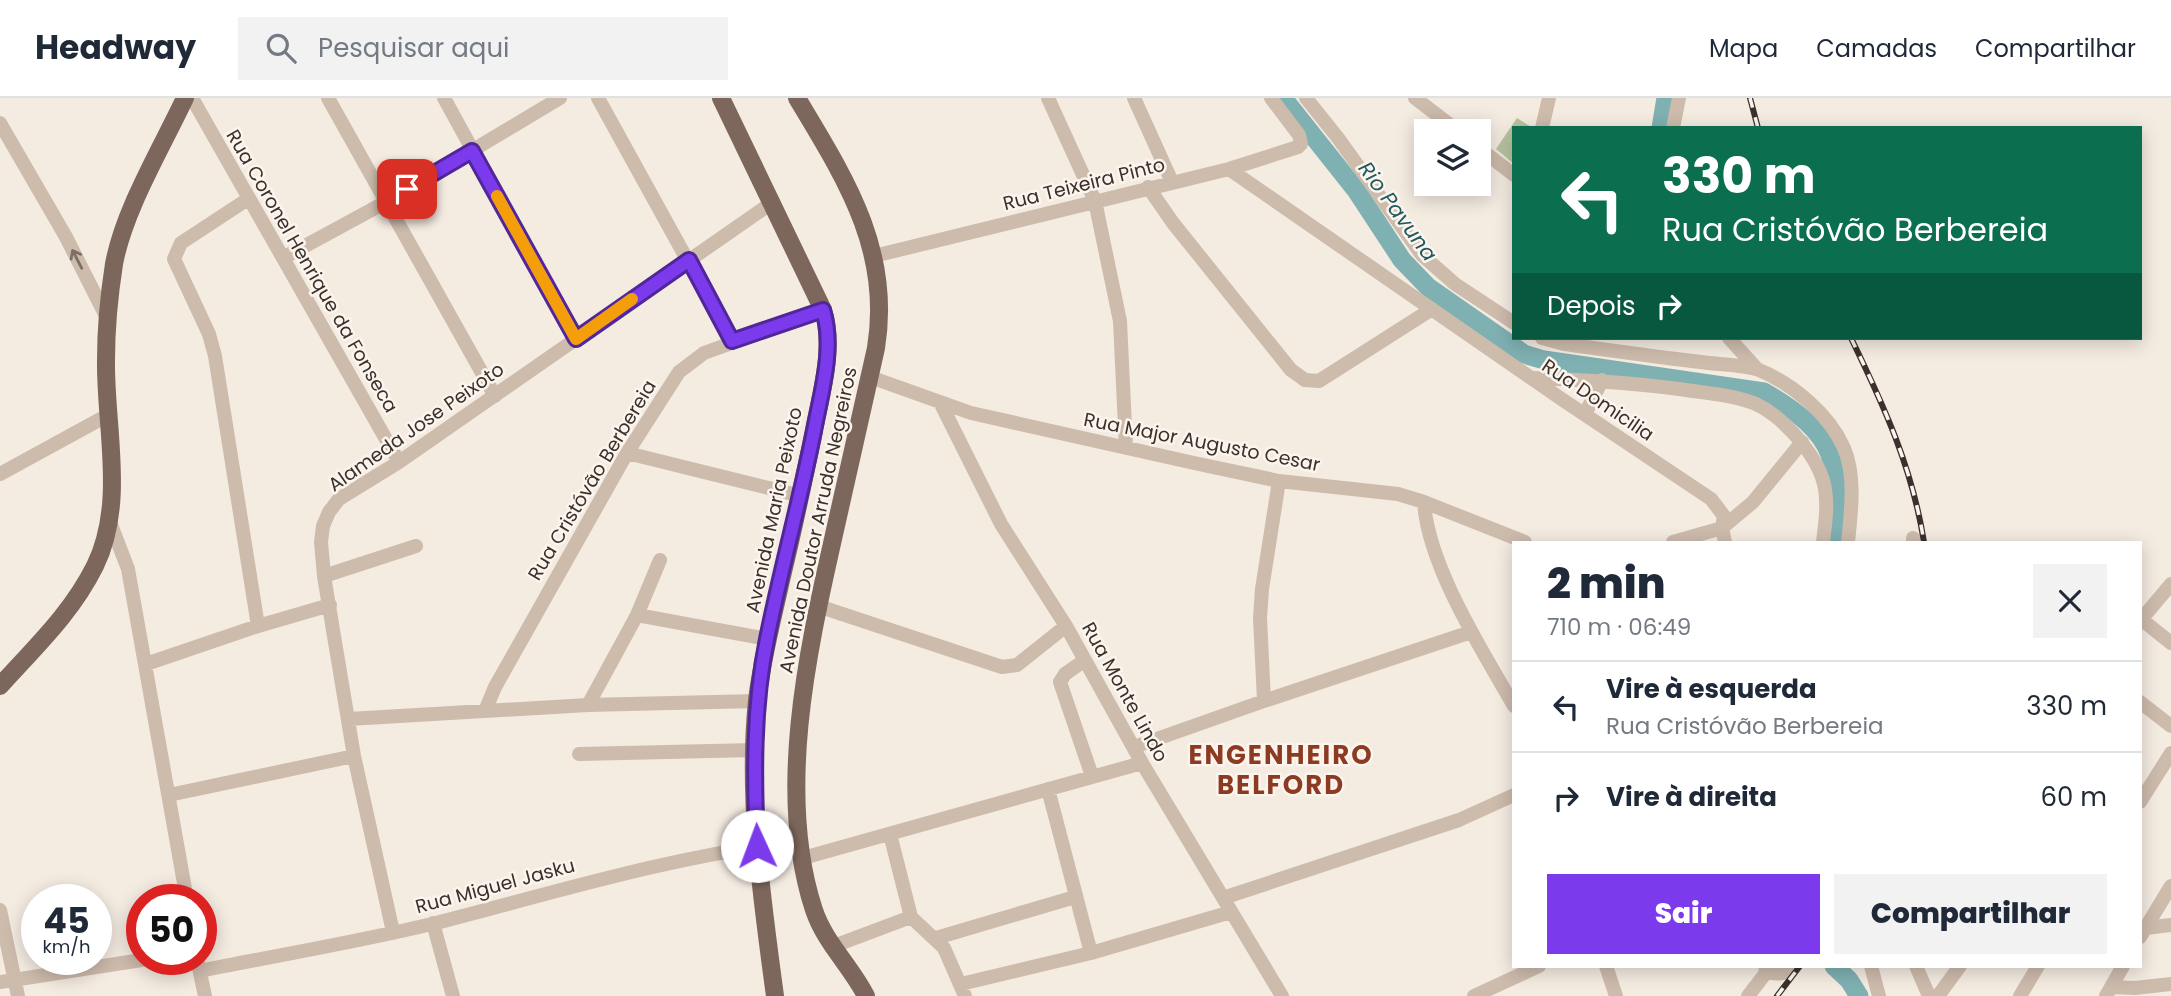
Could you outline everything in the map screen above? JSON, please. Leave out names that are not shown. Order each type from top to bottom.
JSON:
[{"type":"main road","points":[[0,686],[62,620],[80,594],[97,563],[110,522],[106,360],[114,265],[124,227],[185,98]]},
{"type":"main road","name":"Avenida Maria Peixoto","points":[[721,98],[823,310],[828,333],[827,355],[801,496],[767,639],[757,701],[757,846],[775,996]]},
{"type":"main road","name":"Avenida Doutor Arruda Negreiros","points":[[797,98],[853,196],[864,222],[878,280],[879,328],[870,377],[810,643],[799,732],[798,791],[801,849],[814,911],[831,947],[866,996]]},
{"type":"street","name":"Rua Coronel Henrique da Fonseca","points":[[192,98],[399,462]]},
{"type":"street","points":[[328,98],[495,396]]},
{"type":"street","points":[[444,98],[576,339]]},
{"type":"street","points":[[282,258],[386,202],[560,98]]},
{"type":"street","points":[[598,98],[732,341]]},
{"type":"street","points":[[1048,98],[1095,201],[1120,321],[1126,448]]},
{"type":"street","points":[[1134,98],[1172,182]]},
{"type":"street","name":"Rua Teixeira Pinto","points":[[874,256],[1229,169],[1298,147],[1301,144],[1299,135],[1271,98]]},
{"type":"street","points":[[1306,98],[1422,255],[1455,284],[1512,322]]},
{"type":"street","points":[[1415,98],[1442,119]]},
{"type":"street","points":[[1542,126],[1549,98]]},
{"type":"street","points":[[1674,126],[1679,98]]},
{"type":"street","points":[[0,123],[66,237],[108,320]]},
{"type":"street","points":[[1491,158],[1512,174]]},
{"type":"street","name":"Rua Domicilia","points":[[1229,169],[1711,499],[1724,516],[1724,536]]},
{"type":"street","points":[[1148,187],[1173,223],[1291,370],[1305,380],[1319,381],[1432,309]]},
{"type":"street","points":[[248,199],[181,243],[174,258],[209,334],[215,356],[258,626]]},
{"type":"street","name":"Alameda Jose Peixoto","points":[[393,932],[354,756],[324,576],[321,542],[323,526],[330,512],[339,499],[399,462],[773,202]]},
{"type":"street","name":"Rua Cristóvão Berbereia","points":[[485,711],[495,687],[627,453],[679,372],[704,353],[823,310]]},
{"type":"street","points":[[1549,340],[1564,344],[1617,345],[1757,369]]},
{"type":"street","points":[[1731,340],[1757,369],[1812,404],[1833,428],[1845,449],[1850,478],[1848,541]]},
{"type":"street","name":"Rua Major Augusto Cesar","points":[[870,377],[971,413],[1126,448],[1279,481],[1383,492],[1424,502],[1522,541]]},
{"type":"street","points":[[1532,378],[1602,380],[1723,396],[1756,404],[1802,442],[1818,468],[1825,488],[1827,510],[1823,541]]},
{"type":"street","points":[[1585,414],[1602,380]]},
{"type":"street","name":"Rua Monte Lindo","points":[[940,402],[1001,524],[1066,626],[1142,763],[1282,996]]},
{"type":"street","points":[[0,474],[108,415]]},
{"type":"street","points":[[1682,541],[1724,536],[1802,442]]},
{"type":"street","points":[[627,453],[801,496]]},
{"type":"street","points":[[1264,701],[1262,589],[1279,481]]},
{"type":"street","points":[[1424,502],[1425,524],[1432,544],[1471,632],[1512,703]]},
{"type":"street","points":[[110,522],[128,569],[184,884]]},
{"type":"street","points":[[324,576],[416,546]]},
{"type":"street","points":[[588,705],[637,615],[660,561]]},
{"type":"street","points":[[2142,619],[2171,584]]},
{"type":"street","points":[[146,664],[330,605]]},
{"type":"street","points":[[818,606],[1002,667],[1017,665],[1066,626]]},
{"type":"street","points":[[637,615],[767,639]]},
{"type":"street","points":[[2142,621],[2171,643]]},
{"type":"street","points":[[1134,747],[1471,632]]},
{"type":"street","points":[[1085,660],[1065,674],[1060,682],[1092,776]]},
{"type":"street","points":[[349,719],[588,705],[757,701]]},
{"type":"street","points":[[2142,704],[2171,726]]},
{"type":"street","points":[[579,754],[755,750]]},
{"type":"street","points":[[2143,791],[2171,753]]},
{"type":"street","points":[[169,795],[354,756]]},
{"type":"street","name":"Rua Miguel Jasku","points":[[217,962],[393,932],[595,880],[757,846],[801,849],[890,834],[1142,763]]},
{"type":"street","points":[[1048,789],[1091,953]]},
{"type":"street","points":[[1223,898],[1459,820],[1512,797]]},
{"type":"street","points":[[890,834],[911,918],[944,948],[963,990],[1231,912]]},
{"type":"street","points":[[2143,933],[2171,886]]},
{"type":"street","points":[[936,938],[1075,897]]},
{"type":"street","points":[[0,910],[7,981],[18,996]]},
{"type":"street","points":[[831,947],[911,918]]},
{"type":"street","points":[[433,923],[453,996]]},
{"type":"street","points":[[2143,933],[2171,925]]},
{"type":"street","points":[[7,981],[126,962]]},
{"type":"street","points":[[1475,996],[1535,968]]},
{"type":"street","points":[[1607,968],[1616,996]]},
{"type":"street","points":[[1748,996],[1766,970],[1776,975],[1792,968]]},
{"type":"street","points":[[1872,968],[1879,996]]},
{"type":"street","points":[[1917,968],[1929,996]]},
{"type":"street","points":[[1938,996],[1959,968]]},
{"type":"street","points":[[2020,996],[2037,968]]},
{"type":"street","points":[[2108,992],[2122,968]]},
{"type":"street","points":[[201,975],[205,996]]},
{"type":"street","points":[[2108,992],[2171,984]]},
{"type":"green space","points":[[1517,118],[1530,126],[1512,126],[1512,162],[1496,149]]},
{"type":"waterway","name":"Rio Pavuna","points":[[1283,98],[1356,190],[1402,260],[1428,287],[1524,354],[1544,360],[1764,392],[1807,422],[1821,437],[1834,471],[1834,541]]},
{"type":"waterway","points":[[1661,126],[1666,98]]},
{"type":"waterway","name":"Rio Pavuna","points":[[1836,968],[1849,980],[1859,996]]},
{"type":"railway","points":[[1750,98],[1757,126]]},
{"type":"railway","points":[[1852,340],[1875,388],[1904,462],[1924,541]]},
{"type":"railway","points":[[1777,996],[1798,968]]},
{"type":"slow traffic","points":[[497,196],[576,339],[632,299]]},
{"type":"district","name":"ENGENHEIRO BELFORD","points":[[1281,770]]},
{"type":"route","points":[[407,189],[472,151],[576,339],[689,260],[732,341],[823,310],[828,333],[820,402],[767,639],[757,701],[754,783],[757,846]]}]
